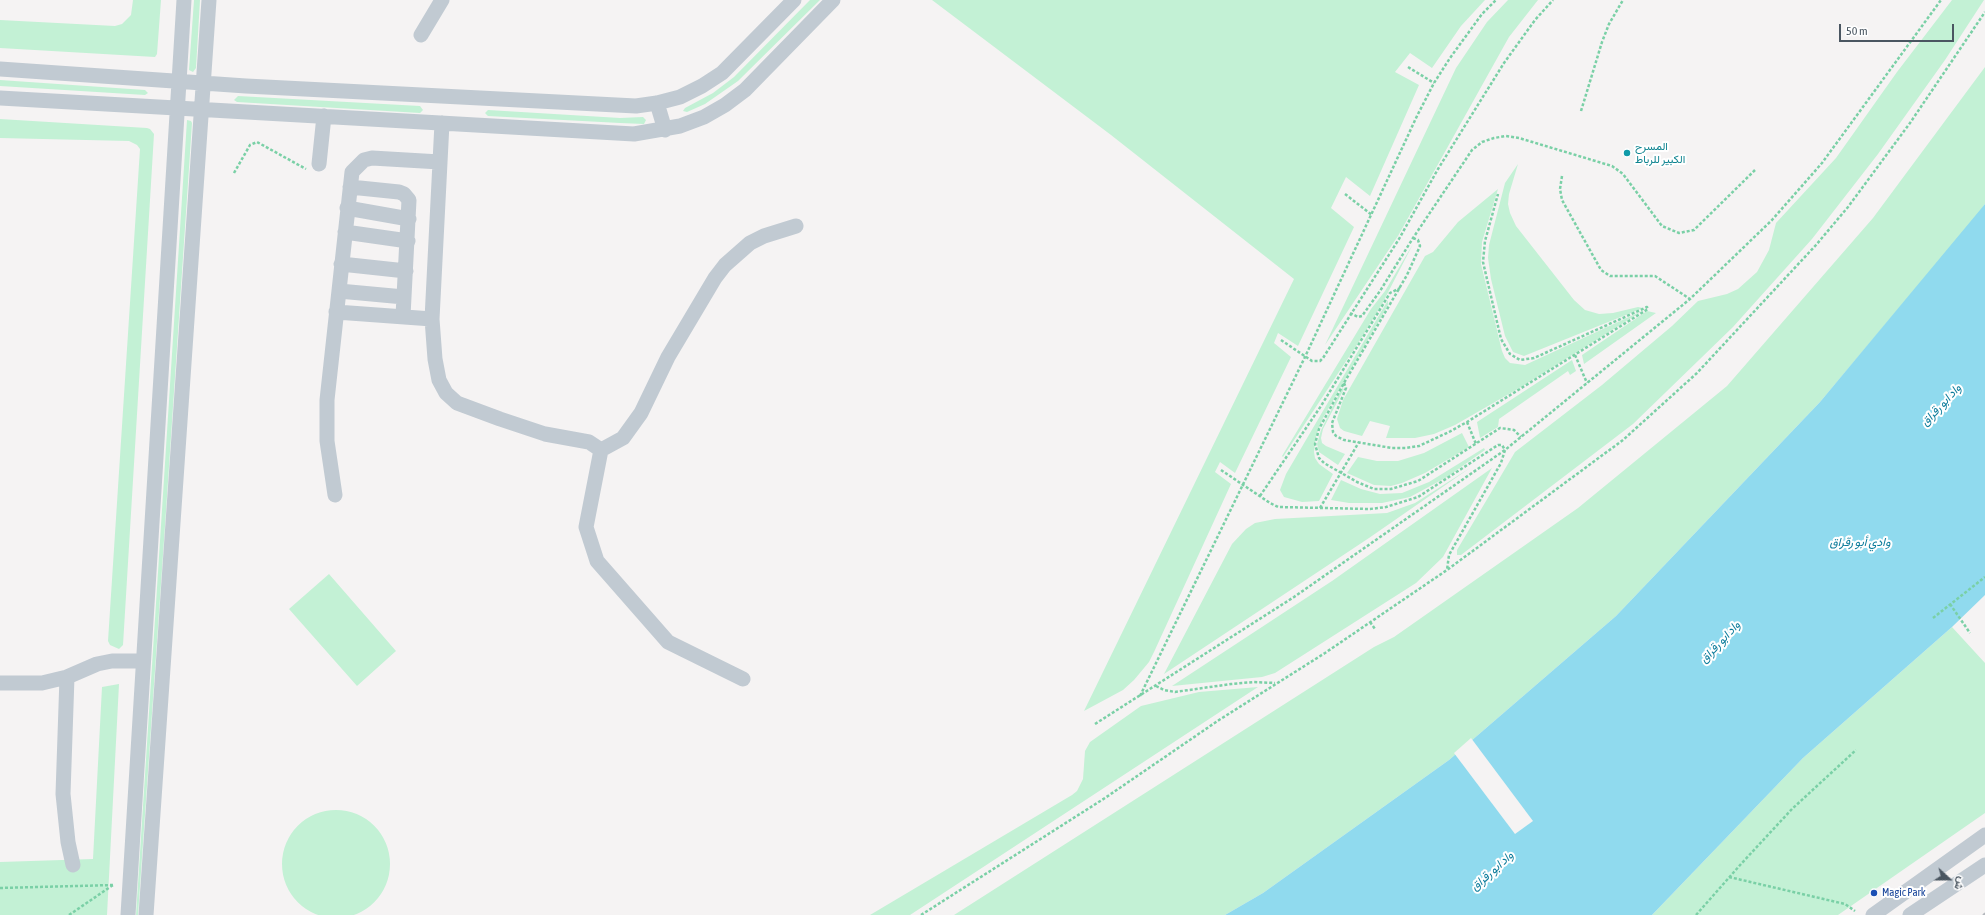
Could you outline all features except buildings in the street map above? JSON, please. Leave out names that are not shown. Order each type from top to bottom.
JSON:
[{"type":"street","points":[[128,915],[184,0]]},
{"type":"street","points":[[146,915],[203,109],[209,0]]},
{"type":"street","points":[[421,35],[442,0]]},
{"type":"street","points":[[0,69],[204,83],[636,106],[657,103],[687,93],[722,73],[794,0]]},
{"type":"street","points":[[0,98],[612,134],[634,134],[665,130],[704,117],[725,105],[745,90],[833,0]]},
{"type":"street","points":[[657,103],[665,130]]},
{"type":"street","points":[[314,167],[324,116]]},
{"type":"street","points":[[442,124],[432,319],[439,380],[446,393],[457,403],[545,434],[589,442],[601,450]]},
{"type":"street","points":[[335,495],[330,468],[326,420],[336,312],[352,172],[357,165],[364,160],[372,158],[440,162]]},
{"type":"street","points":[[350,187],[404,194],[409,200],[403,316]]},
{"type":"street","points":[[348,208],[409,220]]},
{"type":"street","points":[[601,450],[623,438],[641,413],[668,357],[715,278],[725,265],[736,253],[759,238],[796,226]]},
{"type":"street","points":[[345,232],[408,241]]},
{"type":"street","points":[[342,264],[406,271]]},
{"type":"street","points":[[339,291],[404,297]]},
{"type":"street","points":[[336,312],[432,319]]},
{"type":"street","points":[[601,450],[586,527],[597,561],[668,642],[743,679]]},
{"type":"street","points":[[0,683],[42,683],[67,677],[97,664],[112,661],[143,661]]},
{"type":"street","points":[[67,677],[64,794],[67,834],[72,865]]},
{"type":"street","points":[[1873,915],[1985,835]]},
{"type":"street","points":[[1910,915],[1985,865]]},
{"type":"path","points":[[1140,696],[1305,357],[1372,215],[1403,144],[1434,83],[1482,14],[1496,0]]},
{"type":"path","points":[[1280,340],[1305,357],[1316,362],[1320,361],[1402,234],[1442,163],[1504,63],[1535,20],[1553,0]]},
{"type":"path","points":[[1581,111],[1602,42],[1609,24],[1623,0]]},
{"type":"path","points":[[1095,724],[1317,581],[1505,450],[1690,299],[1772,220],[1822,163],[1941,0]]},
{"type":"path","points":[[921,915],[1105,798],[1447,570],[1623,440],[1682,388],[1816,246],[1848,207],[1914,117],[1985,12]]},
{"type":"path","points":[[1408,67],[1434,83]]},
{"type":"path","points":[[1350,313],[1358,317],[1362,316],[1472,150],[1482,142],[1506,136],[1519,138],[1612,166],[1623,174],[1662,226],[1679,233],[1694,230],[1755,170]]},
{"type":"path","points":[[234,173],[250,145],[256,142],[314,167]]},
{"type":"path","points":[[1562,176],[1560,189],[1562,200],[1601,270],[1610,276],[1655,276],[1690,299]]},
{"type":"path","points":[[1345,194],[1372,215]]},
{"type":"path","points":[[1344,383],[1346,388],[1333,419],[1333,432],[1340,438],[1392,448],[1406,448],[1433,440],[1467,422],[1648,309],[1647,307],[1534,358],[1520,360],[1510,354],[1501,339],[1483,262],[1486,241],[1498,194]]},
{"type":"path","points":[[1414,238],[1418,240],[1420,246],[1401,288],[1344,383],[1319,429],[1315,444],[1321,461],[1357,482],[1374,489],[1391,489],[1418,481],[1500,428],[1514,430],[1521,438]]},
{"type":"path","points":[[1260,496],[1321,406],[1390,292],[1401,288]]},
{"type":"path","points":[[1575,355],[1587,383]]},
{"type":"path","points":[[1467,422],[1476,444]]},
{"type":"path","points":[[1320,508],[1359,442]]},
{"type":"path","points":[[1221,470],[1278,507],[1370,509],[1403,503],[1433,488],[1498,445],[1502,445],[1505,450],[1501,463],[1449,555],[1447,570]]},
{"type":"path","points":[[1933,618],[1984,577]]},
{"type":"path","points":[[1950,604],[1970,633]]},
{"type":"path","points":[[1370,622],[1375,629]]},
{"type":"path","points":[[1156,686],[1164,690],[1175,692],[1231,684],[1276,683]]},
{"type":"path","points":[[1696,915],[1792,809],[1856,750]]},
{"type":"path","points":[[1729,877],[1845,904],[1855,911]]},
{"type":"path","points":[[0,888],[114,885],[69,915]]},
{"type":"green space","points":[[133,0],[161,0],[157,54],[155,57],[0,48],[0,20],[115,26],[122,24],[131,15]]},
{"type":"green space","points":[[194,0],[200,0],[196,68],[193,72],[189,70]]},
{"type":"green space","points":[[810,0],[820,0],[738,81],[705,104],[687,112],[683,111],[685,108],[713,93],[734,77]]},
{"type":"green space","points":[[932,0],[1485,0],[1461,26],[1432,68],[1410,53],[1395,72],[1419,85],[1370,196],[1346,177],[1331,208],[1354,227],[1298,346],[1278,333],[1274,343],[1291,357],[1235,473],[1220,462],[1215,472],[1231,484],[1154,652],[1149,662],[1134,680],[1123,690],[1084,711],[1294,279],[1111,135]]},
{"type":"green space","points":[[1508,0],[1538,0],[1509,37],[1398,236],[1325,345],[1456,68],[1487,22]]},
{"type":"green space","points":[[1952,0],[1984,0],[1945,60],[1878,154],[1812,239],[1733,327],[1633,424],[1461,555],[1457,555],[1457,550],[1515,452],[1602,385],[1672,326],[1698,301],[1727,294],[1738,289],[1757,272],[1769,250],[1776,223],[1836,158],[1897,72]]},
{"type":"green space","points":[[1985,67],[1985,204],[1979,213],[1820,402],[1616,616],[1449,760],[1263,893],[1225,915],[954,915],[1374,647],[1394,637],[1578,508],[1727,386],[1873,218]]},
{"type":"green space","points":[[0,80],[145,90],[148,93],[145,95],[0,86]]},
{"type":"green space","points":[[238,96],[420,106],[423,110],[420,113],[237,102],[234,100]]},
{"type":"green space","points":[[488,110],[620,118],[643,117],[646,120],[644,124],[488,116],[485,113]]},
{"type":"green space","points":[[0,119],[147,128],[154,134],[123,645],[119,649],[110,645],[108,641],[140,149],[137,145],[129,141],[0,138]]},
{"type":"green space","points":[[187,120],[191,121],[192,123],[138,915],[136,915]]},
{"type":"green space","points":[[1518,164],[1509,194],[1508,204],[1510,213],[1516,226],[1574,300],[1585,310],[1599,314],[1613,313],[1638,307],[1643,308],[1524,356],[1513,352],[1505,336],[1491,279],[1488,258],[1489,245],[1505,183]]},
{"type":"green space","points":[[1498,189],[1482,242],[1481,264],[1502,351],[1505,358],[1510,363],[1525,365],[1644,310],[1521,387],[1455,425],[1434,434],[1415,438],[1386,438],[1390,426],[1370,421],[1362,436],[1344,431],[1340,428],[1337,419],[1343,400],[1425,256],[1433,252],[1458,222]]},
{"type":"green space","points":[[1413,244],[1382,304],[1283,457],[1282,456],[1371,309],[1385,291]]},
{"type":"green space","points":[[1388,300],[1388,305],[1323,418],[1316,436],[1314,452],[1315,458],[1319,464],[1333,474],[1319,501],[1302,502],[1284,497],[1280,490],[1286,474]]},
{"type":"green space","points":[[1647,311],[1656,313],[1584,364],[1582,355]]},
{"type":"green space","points":[[1572,360],[1576,371],[1570,375],[1568,371],[1499,419],[1498,427],[1480,438],[1477,422]]},
{"type":"green space","points":[[1342,388],[1344,389],[1323,429],[1321,438],[1322,443],[1326,446],[1345,454],[1338,465],[1319,452],[1317,444],[1321,430]]},
{"type":"green space","points":[[1462,433],[1469,447],[1425,473],[1402,483],[1391,486],[1374,485],[1347,473],[1358,457],[1377,461],[1398,461],[1424,453]]},
{"type":"green space","points":[[1484,448],[1485,450],[1447,477],[1410,497],[1382,503],[1349,503],[1331,500],[1341,480],[1361,489],[1380,494],[1402,493],[1429,482]]},
{"type":"green space","points":[[1470,468],[1369,538],[1164,674],[1232,544],[1246,529],[1255,523],[1275,519],[1387,513],[1415,503]]},
{"type":"green space","points":[[1492,468],[1443,557],[1416,583],[1275,673],[1262,677],[1172,686],[1332,581]]},
{"type":"green space","points":[[329,574],[396,651],[357,686],[289,609]]},
{"type":"green space","points":[[1952,627],[1985,663],[1985,813],[1838,915],[1652,915],[1803,758]]},
{"type":"green space","points":[[119,684],[107,915],[0,915],[0,862],[93,859],[102,687]]},
{"type":"green space","points":[[1258,687],[910,915],[870,915],[1072,795],[1077,791],[1083,779],[1085,751],[1090,742],[1141,706],[1199,692]]},
{"type":"green space","points":[[336,810],[357,814],[374,826],[386,843],[390,864],[386,885],[374,902],[357,914],[336,918],[315,914],[298,902],[286,885],[282,864],[286,843],[298,826],[315,814]]},
{"type":"water","name":"وادي أبو رقراق","points":[[1985,204],[1985,595],[1952,627],[1803,758],[1652,915],[1225,915],[1263,893],[1449,760],[1616,616],[1820,402]]},
{"type":"pier","points":[[1471,738],[1533,821],[1515,834],[1454,753]]},
{"type":"place","name":"المسرح الكبير للرباط","points":[[1627,153]]},
{"type":"place","name":"Magic Park","points":[[1874,893]]},
{"type":"water label","name":"واد ابو رقراق","points":[[1941,405]]},
{"type":"water label","name":"واد ابو رقراق","points":[[1720,642]]},
{"type":"water label","name":"واد ابو رقراق","points":[[1492,871]]}]
